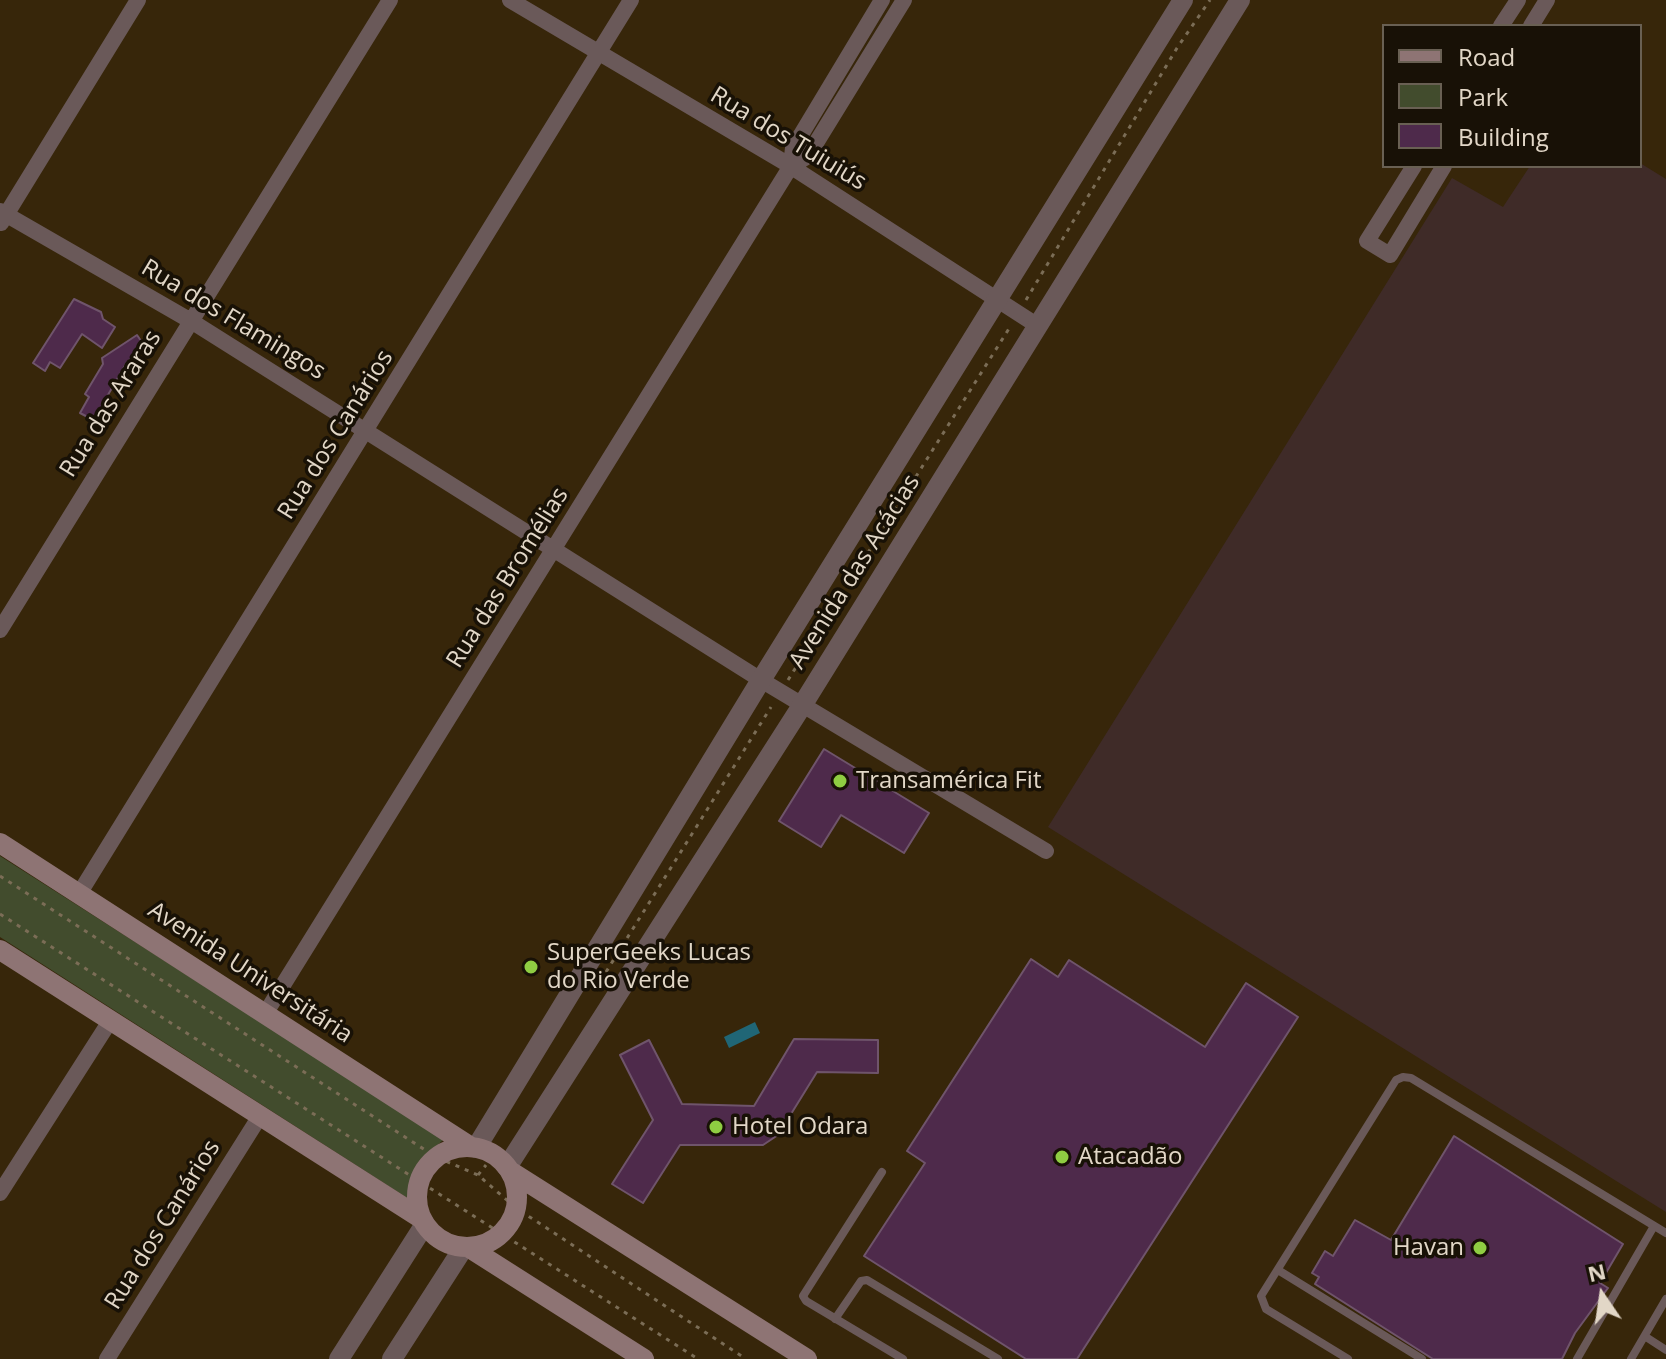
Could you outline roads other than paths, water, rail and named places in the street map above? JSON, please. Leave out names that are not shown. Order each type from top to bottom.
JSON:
[{"type":"main road","name":"Avenida Universitária","points":[[0,843],[807,1359]]},
{"type":"main road","points":[[0,950],[423,1222],[442,1240],[466,1247],[632,1356]]},
{"type":"main road","points":[[423,1222],[416,1197],[419,1181],[436,1157],[459,1148],[492,1157],[516,1189],[516,1208],[501,1233],[484,1244],[466,1247]]},
{"type":"street","points":[[2,217],[138,0]]},
{"type":"street","name":"Rua das Araras","points":[[0,630],[390,0]]},
{"type":"street","name":"Rua dos Tuiuiús","points":[[510,0],[791,166],[1038,326]]},
{"type":"street","name":"Rua dos Canários","points":[[79,894],[631,0]]},
{"type":"street","name":"Rua das Bromélias","points":[[265,1014],[791,166],[793,148],[882,0]]},
{"type":"street","name":"Rua das Bromélias","points":[[791,166],[808,156],[904,0]]},
{"type":"street","name":"Avenida das Acácias","points":[[492,1157],[761,680],[1183,0]]},
{"type":"street","name":"Avenida das Acácias","points":[[492,1157],[803,704],[1240,0]]},
{"type":"street","points":[[1502,24],[1518,0]]},
{"type":"street","points":[[1532,24],[1547,0]]},
{"type":"street","points":[[1413,168],[1367,241],[1390,255],[1443,168]]},
{"type":"street","name":"Rua dos Flamingos","points":[[2,217],[191,321],[761,680],[1046,851]]},
{"type":"street","points":[[0,1193],[110,1021]]},
{"type":"street","name":"Rua dos Canários","points":[[107,1359],[260,1116]]},
{"type":"street","points":[[339,1359],[423,1222]]},
{"type":"street","points":[[392,1359],[466,1247]]},
{"type":"lane","points":[[1348,1359],[1266,1309],[1261,1296],[1396,1080],[1403,1077],[1411,1078],[1666,1233]]},
{"type":"lane","points":[[882,1172],[803,1296],[806,1301],[903,1359]]},
{"type":"lane","points":[[1577,1359],[1654,1226]]},
{"type":"lane","points":[[1278,1270],[1422,1359]]},
{"type":"lane","points":[[835,1319],[861,1281],[867,1280],[998,1359]]},
{"type":"lane","points":[[1632,1359],[1666,1299]]},
{"type":"lane","points":[[1646,1337],[1666,1350]]},
{"type":"lane","points":[[884,1359],[890,1350]]},
{"type":"water","points":[[755,1022],[760,1033],[729,1048],[724,1037]]},
{"type":"place","name":"Transamérica Fit","points":[[840,781]]},
{"type":"place","name":"SuperGeeks Lucas do Rio Verde","points":[[531,967]]},
{"type":"place","name":"Hotel Odara","points":[[716,1127]]},
{"type":"place","name":"Atacadão","points":[[1062,1157]]},
{"type":"place","name":"Havan","points":[[1480,1248]]}]
